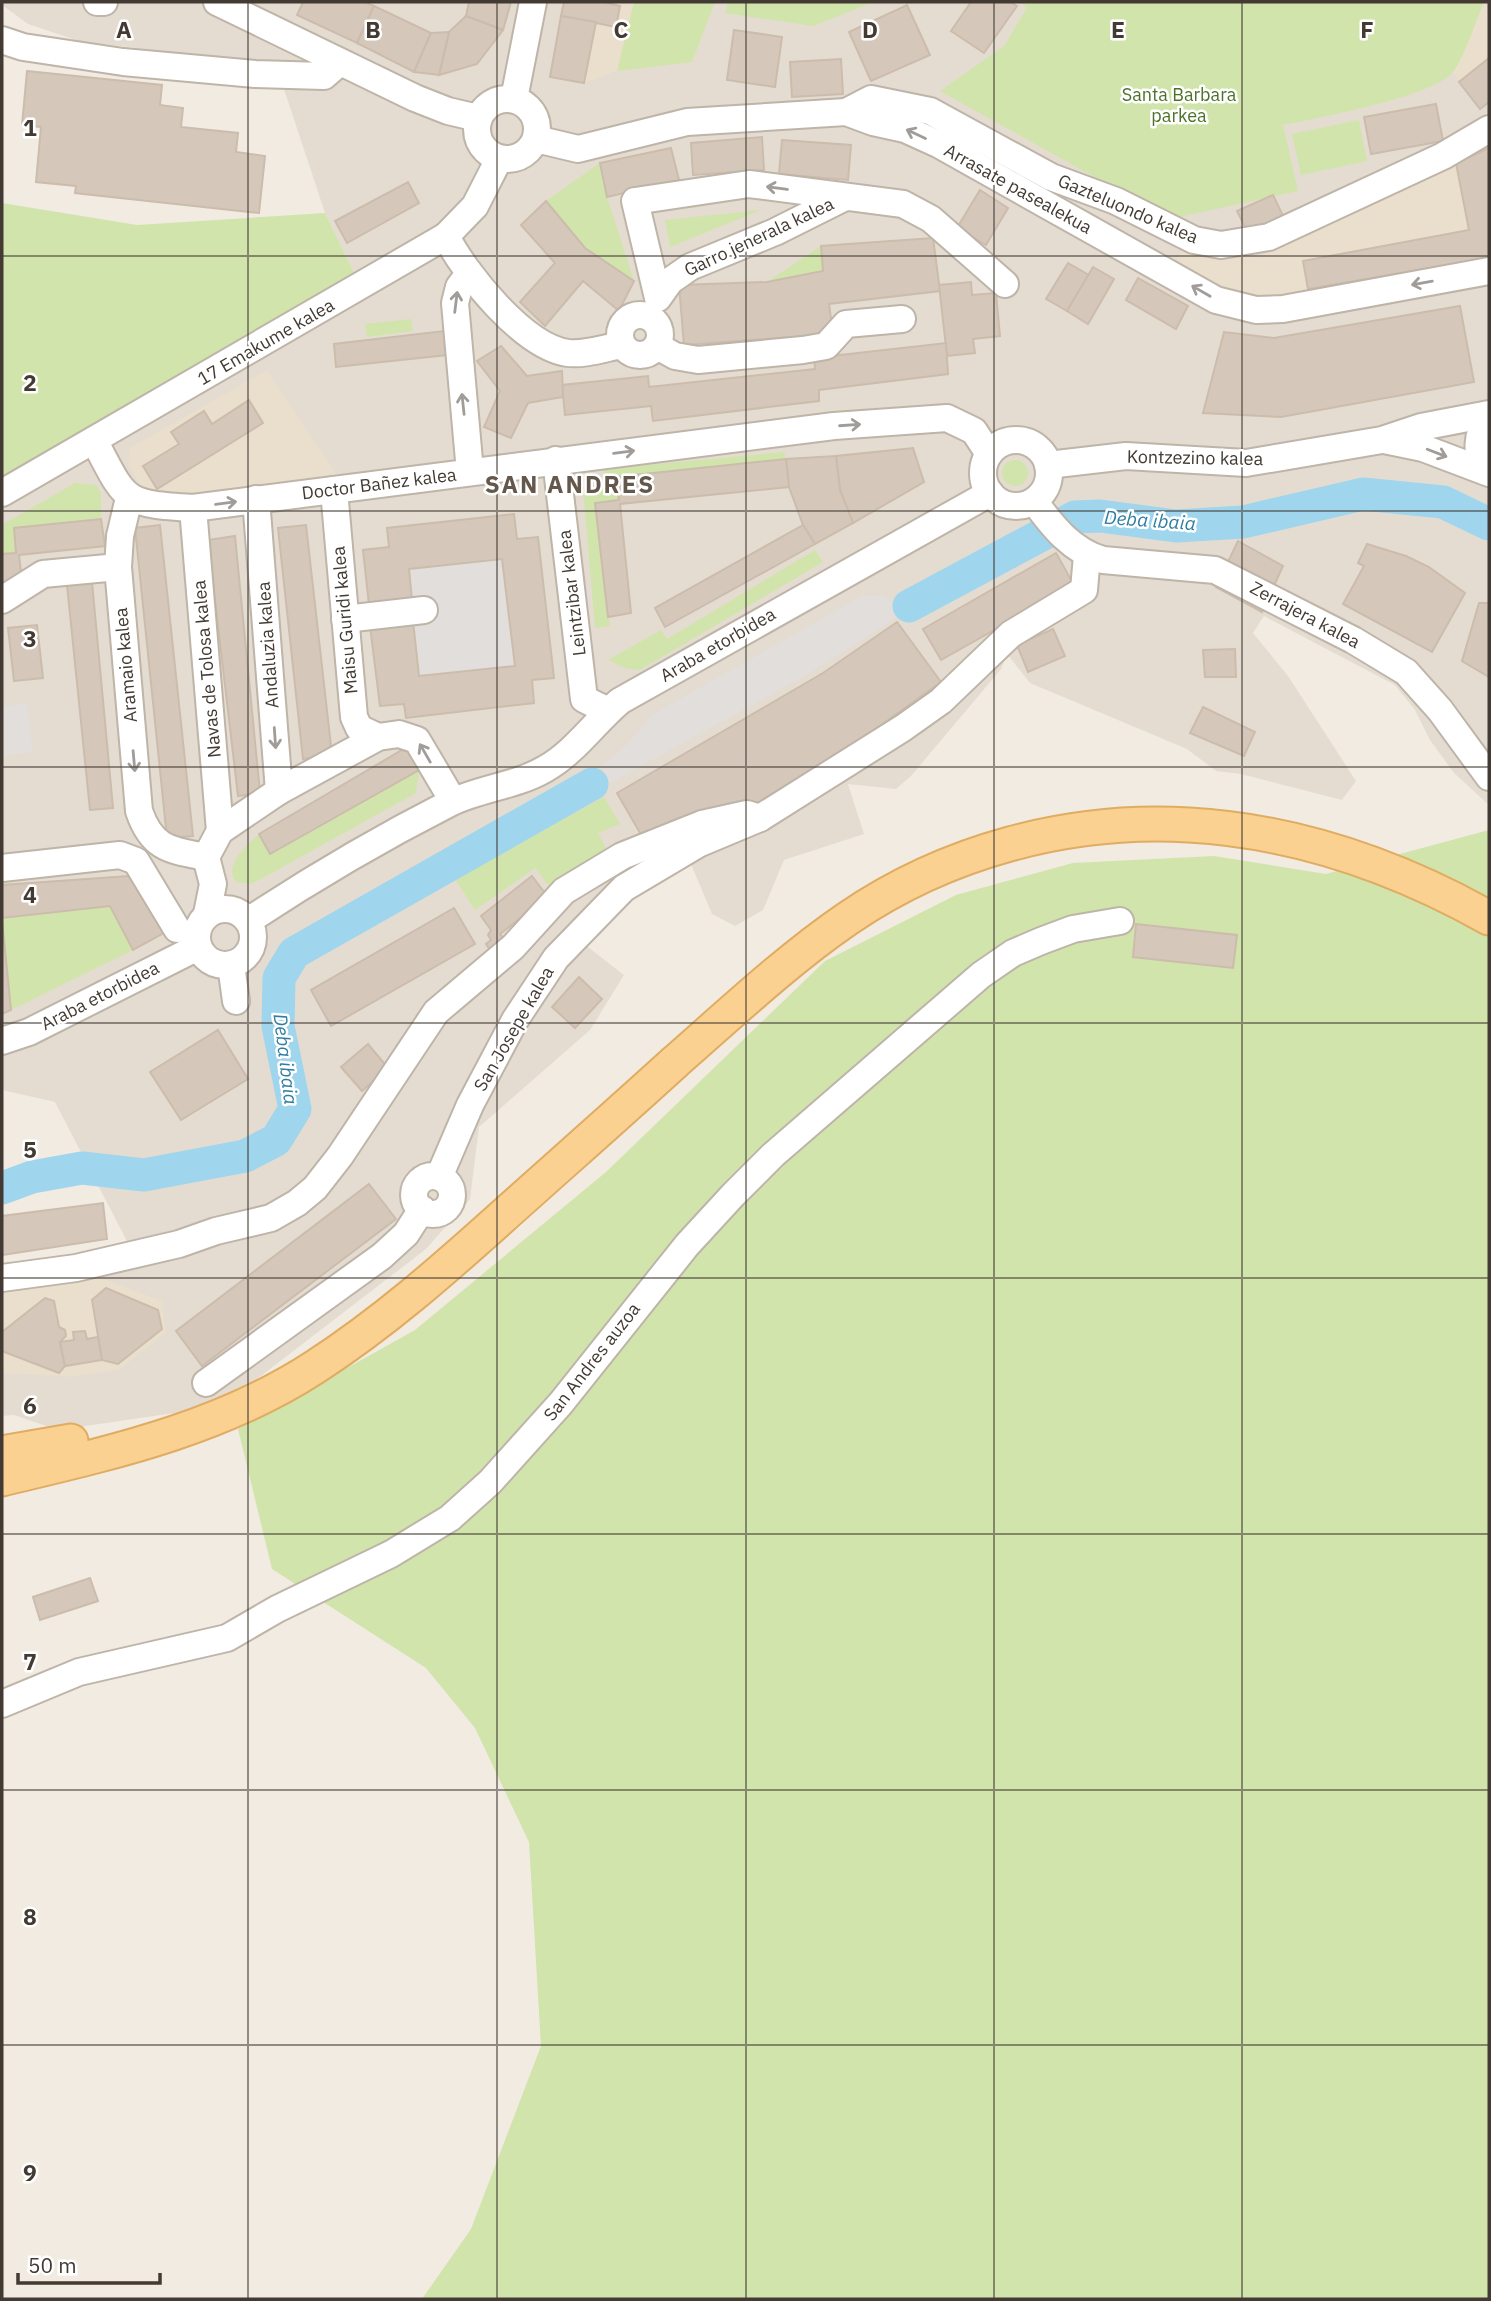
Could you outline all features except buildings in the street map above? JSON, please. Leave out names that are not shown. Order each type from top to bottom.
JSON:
[{"type":"main road","points":[[2,1479],[101,1455],[189,1429],[275,1392],[355,1340],[428,1283],[786,965],[849,918],[932,872],[997,848],[1076,830],[1155,824],[1211,826],[1296,841],[1377,864],[1446,893],[1489,918]]},
{"type":"main road","points":[[2,1453],[144,1432],[231,1412]]},
{"type":"main road","points":[[2,1496],[38,1486],[101,1455]]},
{"type":"street","points":[[97,2],[104,2]]},
{"type":"street","points":[[514,99],[533,2]]},
{"type":"street","points":[[226,4],[340,62],[448,111],[478,118]]},
{"type":"street","points":[[2,40],[60,53],[255,74],[324,76],[340,62]]},
{"type":"street","points":[[514,99],[524,103],[536,119],[536,139],[532,147],[517,158],[499,159],[485,150],[480,143],[477,135],[478,118],[489,104],[514,99]]},
{"type":"street","name":"Gazteluondo kalea","points":[[846,112],[871,99],[930,111],[1051,177],[1116,201],[1194,240],[1221,245],[1269,237],[1443,156],[1489,129]]},
{"type":"street","name":"Arrasate pasealekua","points":[[536,139],[578,149],[687,122],[846,112],[873,122],[905,129],[938,144],[1216,300],[1256,310],[1283,309],[1489,271]]},
{"type":"street","name":"17 Emakume kalea","points":[[2,493],[446,236],[475,206],[499,159]]},
{"type":"street","name":"Garro jenerala kalea","points":[[655,308],[635,201],[749,184],[903,204],[932,219],[1005,284]]},
{"type":"street","name":"Garro jenerala kalea","points":[[655,308],[670,281],[690,267],[775,232],[845,197]]},
{"type":"street","points":[[446,236],[469,274],[527,334],[568,353],[622,345],[639,356],[652,352],[660,335],[655,308],[626,320],[620,331],[622,345]]},
{"type":"street","points":[[469,274],[459,286],[454,303],[470,472]]},
{"type":"street","points":[[657,346],[675,356],[698,360],[803,350],[826,346],[846,324],[902,319]]},
{"type":"street","points":[[1489,416],[1478,443],[1481,460],[1489,472]]},
{"type":"street","name":"Kontzezino kalea","points":[[1048,465],[1126,456],[1246,463],[1382,440],[1421,427],[1489,416]]},
{"type":"street","name":"Doctor Bañez kalea","points":[[129,498],[152,506],[193,508],[834,426],[947,418],[974,431],[989,454]]},
{"type":"street","points":[[94,440],[116,482],[129,498]]},
{"type":"street","points":[[1037,505],[1047,484],[1048,465],[1035,446],[1019,440],[1002,443],[989,454],[983,471],[990,493],[1009,506],[1037,505],[1079,550]]},
{"type":"street","name":"Kontzezino kalea","points":[[1382,440],[1423,448],[1489,472]]},
{"type":"street","name":"Leintzibar kalea","points":[[556,460],[584,699],[608,711]]},
{"type":"street","name":"Maisu Guridi kalea","points":[[334,490],[354,717],[359,728],[378,737]]},
{"type":"street","name":"Araba etorbidea","points":[[248,921],[289,893],[453,801],[522,781],[547,768],[574,747],[620,701],[990,493]]},
{"type":"street","name":"Aramaio kalea","points":[[129,498],[120,536],[118,567],[136,792],[146,831],[165,848],[206,857]]},
{"type":"street","name":"Andaluzia kalea","points":[[256,499],[279,791]]},
{"type":"street","name":"Navas de Tolosa kalea","points":[[193,508],[220,831]]},
{"type":"street","name":"Zerrajera kalea","points":[[1079,550],[1102,560],[1215,570],[1353,640],[1406,672],[1440,710],[1489,777]]},
{"type":"street","name":"San Josepe kalea","points":[[206,1383],[382,1255],[406,1234],[422,1209],[440,1212],[449,1203],[451,1191],[439,1177],[470,1105],[515,1020],[556,958],[584,926],[642,875],[698,844],[760,818],[941,701],[1011,634],[1084,590],[1079,550]]},
{"type":"street","points":[[2,600],[43,575],[118,567]]},
{"type":"street","points":[[345,619],[424,610]]},
{"type":"street","points":[[207,914],[215,910],[234,910],[248,921],[252,929],[251,947],[247,955],[231,965],[215,964],[198,947],[197,929],[207,914],[213,884],[206,857],[220,831],[279,791],[378,737],[400,734],[417,740],[453,801]]},
{"type":"street","points":[[2,1278],[115,1259],[271,1218],[297,1203],[315,1188],[340,1157],[436,1012],[513,947],[564,891],[621,856],[702,824],[747,814],[760,818]]},
{"type":"street","points":[[2,868],[120,855],[136,861],[177,929]]},
{"type":"street","name":"San Andres auzoa","points":[[2,1704],[79,1672],[227,1638],[277,1609],[391,1554],[450,1518],[528,1441],[687,1245],[773,1155],[981,975],[1013,953],[1073,929],[1120,921]]},
{"type":"street","name":"Araba etorbidea","points":[[2,1041],[29,1032],[198,947]]},
{"type":"street","points":[[231,965],[236,1001]]},
{"type":"shaded area","points":[[2,2],[1489,2],[1489,805],[1454,773],[1430,740],[1415,710],[1395,685],[1264,616],[1253,633],[1288,676],[1356,781],[1342,800],[1241,774],[1216,771],[1187,749],[1030,683],[1007,654],[1001,669],[911,776],[896,789],[848,784],[864,834],[784,860],[763,910],[735,926],[712,914],[688,857],[628,898],[584,944],[624,975],[590,1030],[479,1127],[470,1199],[426,1249],[222,1406],[58,1430],[14,1415],[2,1416],[2,1266],[130,1247],[55,1102],[2,1090],[2,481],[356,277],[325,213],[276,65],[79,41],[28,24],[2,5]]},
{"type":"shaded area","points":[[564,2],[715,2],[692,62],[617,71],[584,83],[550,77]]},
{"type":"shaded area","points":[[1484,2],[1489,2],[1489,102],[1480,109],[1453,72]]},
{"type":"shaded area","points":[[1489,148],[1489,258],[1308,289],[1274,299],[1222,291],[1172,267],[1184,248],[1221,257],[1259,257]]},
{"type":"shaded area","points":[[267,370],[338,476],[185,497],[152,495],[142,488],[128,465],[130,448]]},
{"type":"shaded area","points":[[502,559],[515,666],[419,676],[409,569]]},
{"type":"shaded area","points":[[862,596],[885,596],[901,614],[813,671],[610,783],[601,767],[630,742],[652,715]]},
{"type":"shaded area","points":[[27,704],[33,752],[2,756],[2,706]]},
{"type":"shaded area","points":[[99,1277],[162,1301],[166,1332],[119,1370],[71,1377],[2,1373],[2,1291]]},
{"type":"green space","points":[[634,2],[715,2],[692,62],[617,71]]},
{"type":"green space","points":[[728,2],[874,2],[813,26],[725,13]]},
{"type":"green space","name":"Santa Barbara parkea","points":[[1020,2],[1484,2],[1457,66],[1441,81],[1399,98],[1283,125],[1298,191],[1170,219],[940,91],[1004,46],[1027,8]]},
{"type":"green space","points":[[1359,120],[1367,161],[1301,175],[1292,134]]},
{"type":"green space","points":[[600,163],[607,197],[634,281],[585,248],[546,201]]},
{"type":"green space","points":[[2,203],[137,225],[325,213],[356,277],[2,481]]},
{"type":"green space","points":[[761,210],[670,247],[665,220]]},
{"type":"green space","points":[[821,246],[823,271],[767,282]]},
{"type":"green space","points":[[411,319],[413,331],[367,337],[365,324]]},
{"type":"green space","points":[[784,452],[786,459],[616,477],[619,500],[595,503],[610,626],[595,628],[583,487],[605,484],[604,469]]},
{"type":"green space","points":[[1015,460],[1024,464],[1028,473],[1024,482],[1015,486],[1006,482],[1002,473],[1006,464]]},
{"type":"green space","points":[[75,483],[96,485],[101,493],[101,519],[14,528],[16,553],[2,554],[2,525]]},
{"type":"green space","points":[[815,550],[823,562],[640,670],[625,668],[608,660],[661,630],[667,639]]},
{"type":"green space","points":[[419,770],[416,793],[251,884],[236,882],[232,869],[234,862],[259,834],[271,854]]},
{"type":"green space","points":[[604,797],[620,824],[598,833],[607,851],[549,886],[535,868],[475,910],[455,879]]},
{"type":"green space","points":[[1489,830],[1489,2299],[422,2299],[471,2229],[541,2046],[529,1842],[475,1728],[426,1668],[272,1569],[238,1429],[415,1330],[606,1172],[825,961],[956,895],[1073,863],[1214,856],[1326,874]]},
{"type":"green space","points":[[110,906],[133,950],[11,1010],[2,918]]},
{"type":"waterway","name":"Deba ibaia","points":[[909,606],[1075,517],[1100,516],[1176,526],[1243,522],[1363,494],[1443,502],[1489,524]]},
{"type":"waterway","name":"Deba ibaia","points":[[2,1188],[32,1177],[82,1168],[144,1175],[245,1156],[276,1140],[295,1109],[278,1026],[279,978],[294,953],[592,784]]},
{"type":"district","name":"SAN ANDRES","points":[[570,485]]}]
